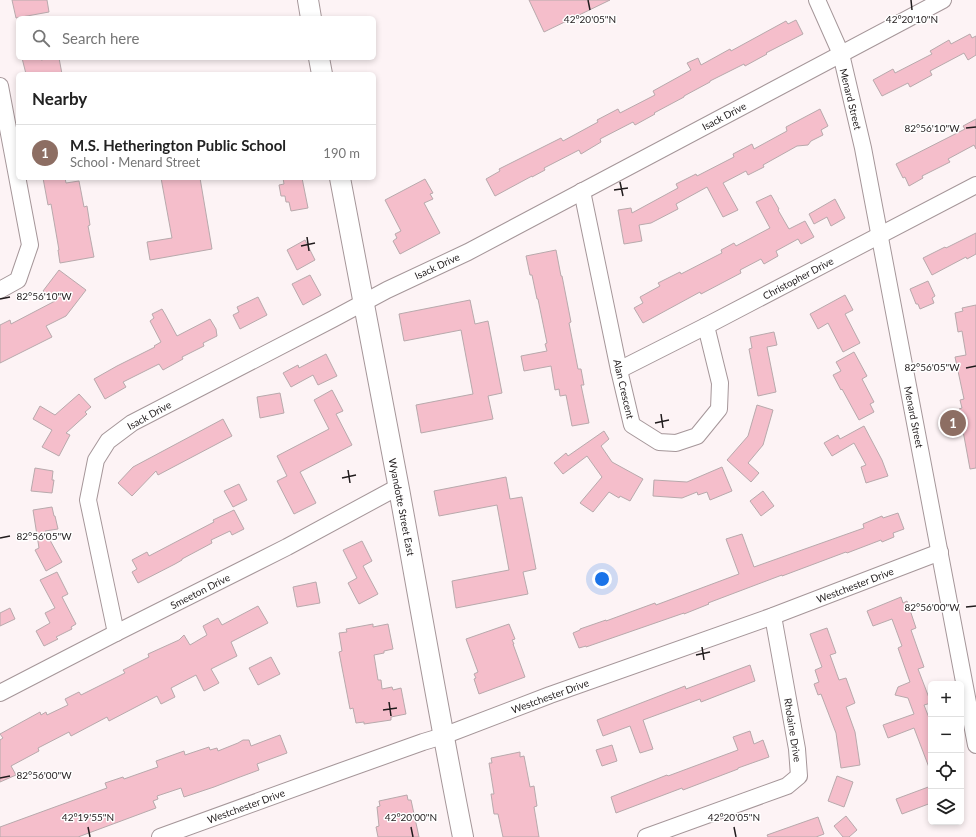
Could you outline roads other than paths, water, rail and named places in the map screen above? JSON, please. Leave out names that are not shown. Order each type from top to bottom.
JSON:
[{"type":"street","points":[[308,0],[311,16]]},
{"type":"street","name":"Menard Street","points":[[817,0],[840,54],[863,148],[976,744]]},
{"type":"street","name":"Isack Drive","points":[[116,633],[88,500],[96,460],[108,441],[132,423],[387,290],[468,252],[943,0]]},
{"type":"street","points":[[319,60],[322,72]]},
{"type":"street","points":[[0,86],[16,171]]},
{"type":"street","points":[[0,290],[18,280],[30,245],[18,180]]},
{"type":"street","name":"Wyandotte Street East","points":[[340,180],[462,837]]},
{"type":"street","name":"Christopher Drive","points":[[619,370],[976,185]]},
{"type":"street","name":"Alan Crescent","points":[[582,191],[619,370],[632,425],[659,442],[676,443],[697,436],[719,409],[720,383],[706,326]]},
{"type":"street","name":"Smeeton Drive","points":[[0,693],[287,547],[398,487]]},
{"type":"street","name":"Westchester Drive","points":[[160,837],[346,769],[443,736],[550,695],[773,616],[940,552]]},
{"type":"street","name":"Rholaine Drive","points":[[646,837],[787,786],[799,776],[797,749],[773,616]]},
{"type":"place","name":"M.S. Hetherington Public School","points":[[953,423]]}]
